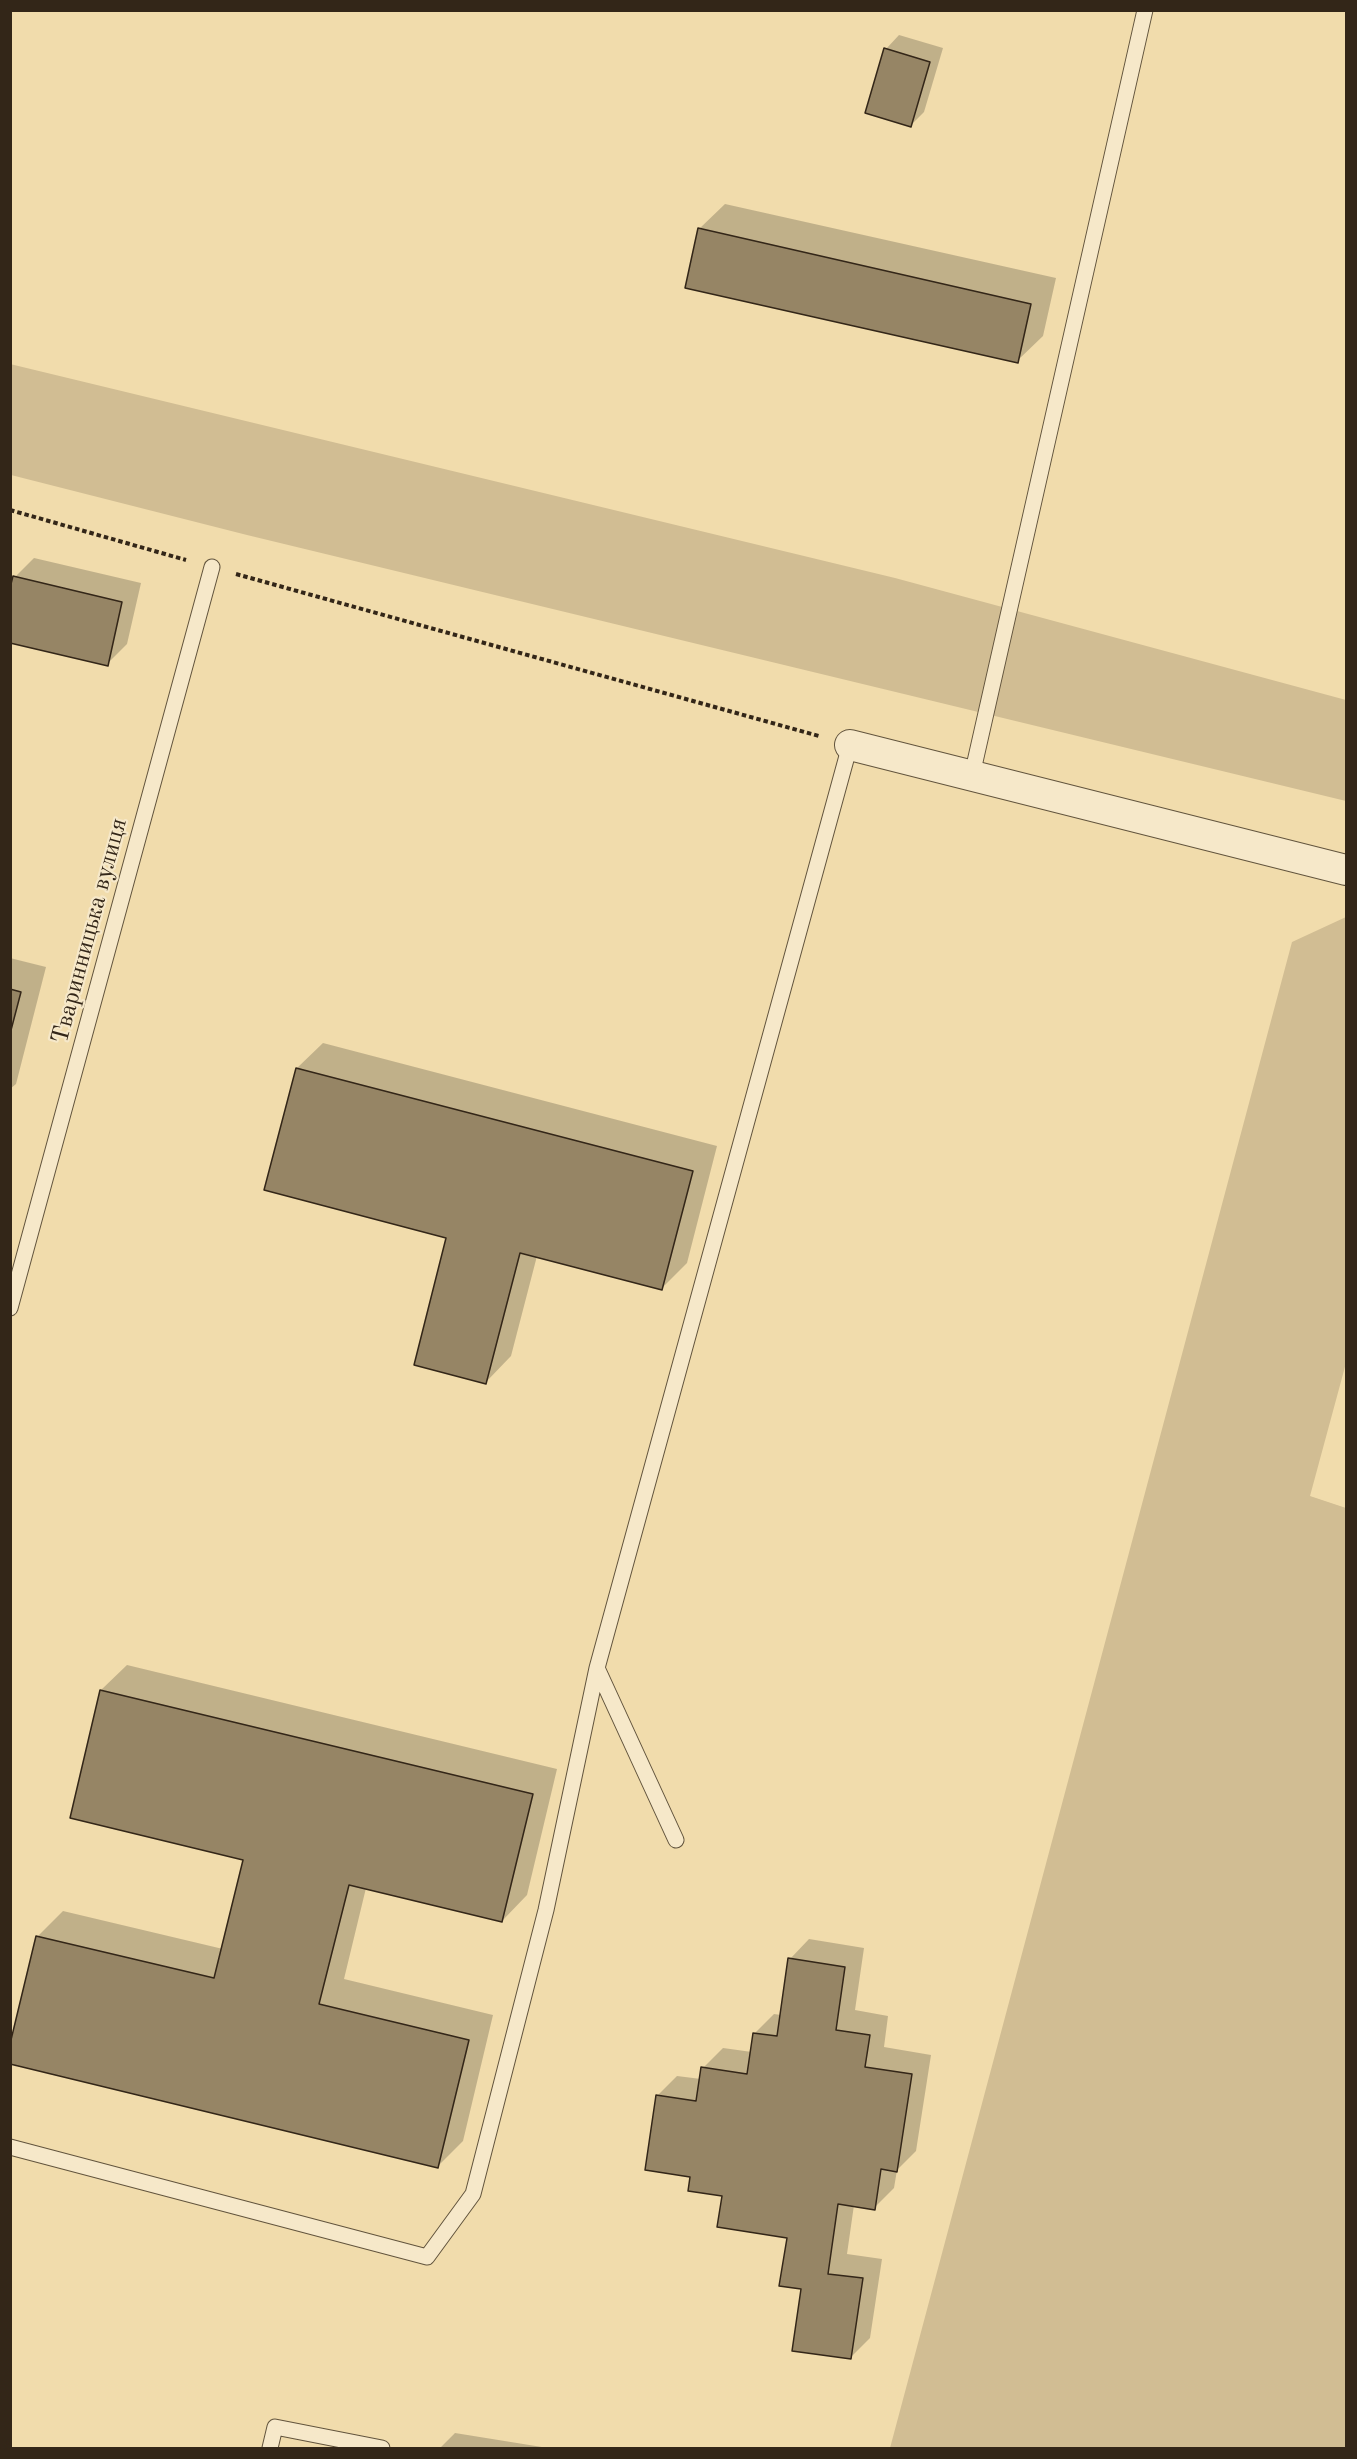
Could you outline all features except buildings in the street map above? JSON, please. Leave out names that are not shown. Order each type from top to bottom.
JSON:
[{"type":"street","points":[[850,745],[1347,870]]},
{"type":"lane","points":[[972,775],[1145,10]]},
{"type":"lane","name":"Тваринницька вулиця","points":[[10,1308],[212,567]]},
{"type":"lane","points":[[10,2147],[426,2257],[472,2194],[546,1910],[597,1668],[850,745]]},
{"type":"lane","points":[[597,1668],[676,1840]]},
{"type":"lane","points":[[270,2448],[275,2427],[382,2448]]},
{"type":"path","points":[[10,510],[850,745]]},
{"type":"shaded area","points":[[10,364],[895,578],[1346,700],[1346,801],[247,535],[11,475]]},
{"type":"shaded area","points":[[1346,917],[1346,1363],[1310,1496],[1346,1508],[1346,2448],[890,2448],[1292,942]]}]
